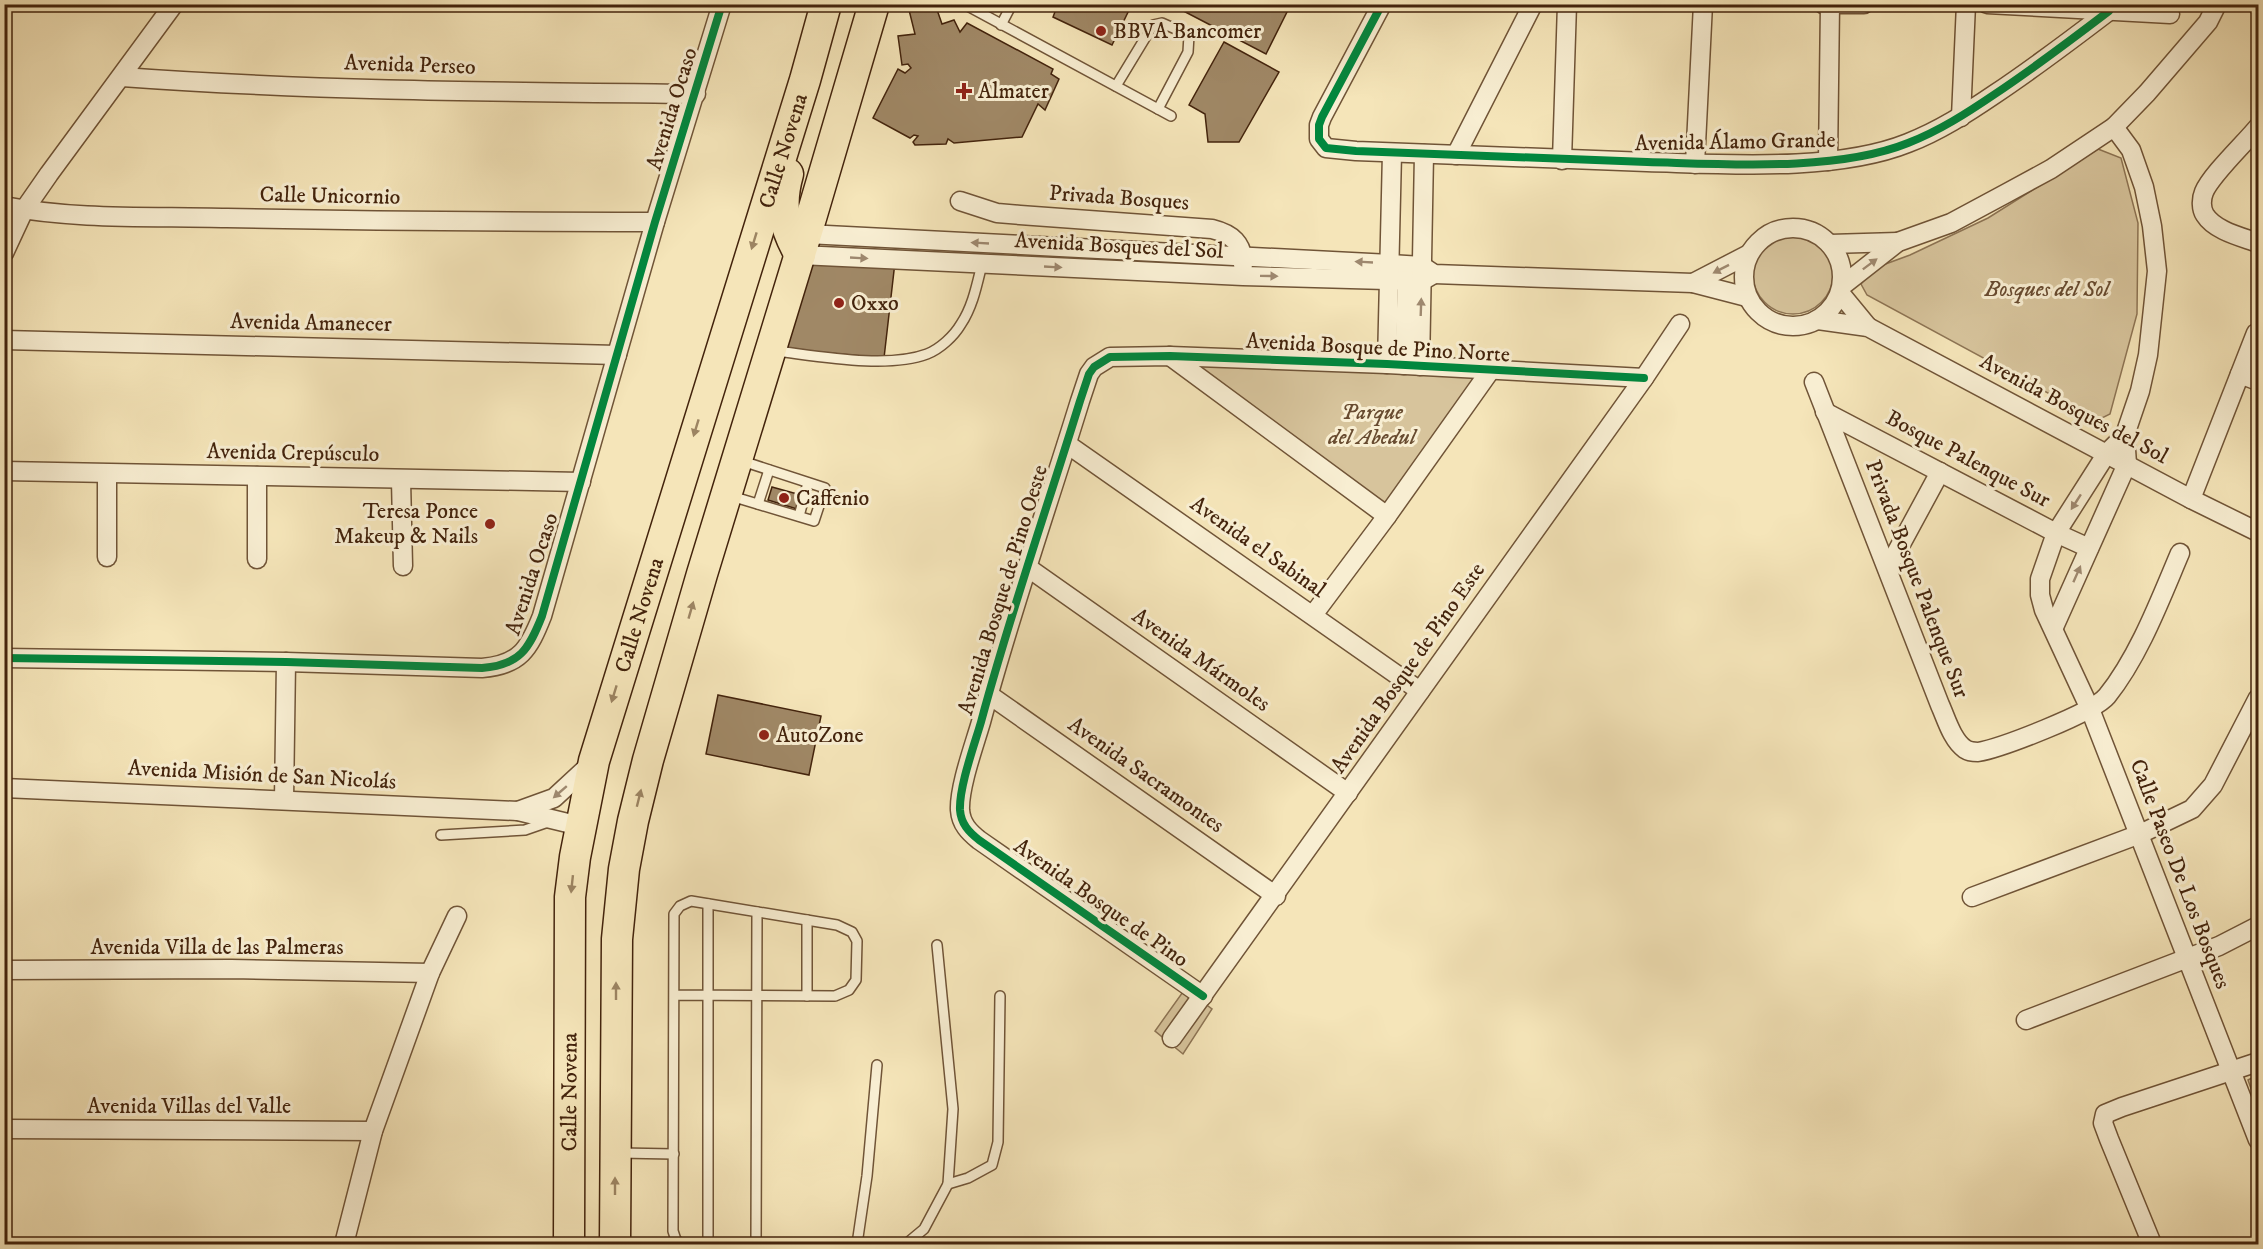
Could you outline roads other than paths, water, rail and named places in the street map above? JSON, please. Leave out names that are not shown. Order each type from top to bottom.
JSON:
[{"type":"main road","name":"Calle Novena","points":[[569,1245],[570,897],[567,823],[594,761],[805,80],[826,4]]},
{"type":"main road","name":"Calle Novena","points":[[615,1245],[616,984],[620,897],[633,821],[648,760],[726,495],[874,4]]},
{"type":"main road","points":[[803,244],[786,227],[784,189],[803,116],[805,80]]},
{"type":"street","points":[[4,253],[24,210],[174,4]]},
{"type":"street","name":"Avenida Ocaso","points":[[4,658],[286,662],[482,668],[506,664],[526,650],[542,616],[655,222],[722,4]]},
{"type":"street","name":"Avenida Álamo Grande","points":[[1382,4],[1322,117],[1318,132],[1321,144],[1336,150],[1392,153],[1695,164],[1828,161],[1885,152],[1933,133],[1961,117],[2109,11]]},
{"type":"street","points":[[1456,155],[1533,4]]},
{"type":"street","points":[[1562,159],[1567,4]]},
{"type":"street","points":[[1695,164],[1703,4]]},
{"type":"street","points":[[1823,4],[1864,4]]},
{"type":"street","points":[[1961,117],[1966,4]]},
{"type":"street","points":[[1987,4],[2170,14]]},
{"type":"street","points":[[2208,22],[2217,4]]},
{"type":"street","points":[[1830,244],[1898,242],[1951,223],[2051,169],[2114,127],[2147,93],[2208,22],[2232,4]]},
{"type":"street","points":[[1828,161],[1830,5]]},
{"type":"street","name":"Avenida Perseo","points":[[122,77],[383,89],[696,94]]},
{"type":"street","points":[[2054,627],[2127,464],[2125,435],[2140,391],[2148,355],[2157,272],[2152,226],[2144,187],[2131,150],[2114,127]]},
{"type":"street","points":[[2259,127],[2204,192],[2202,209],[2211,222],[2238,236],[2259,243]]},
{"type":"street","points":[[1392,153],[1411,274],[1404,365]]},
{"type":"street","points":[[1404,365],[1424,154]]},
{"type":"street","name":"Privada Bosques","points":[[960,201],[997,213],[1212,230],[1230,234],[1239,244],[1243,256]]},
{"type":"street","name":"Calle Unicornio","points":[[4,206],[24,210],[92,214],[312,220],[655,222]]},
{"type":"street","points":[[1693,284],[1749,254],[1763,238],[1782,230],[1803,229],[1813,232],[1830,244],[1838,257],[1842,271],[1841,289],[1831,309],[1818,320],[1807,325],[1783,326],[1761,316],[1748,297],[1744,275],[1749,254]]},
{"type":"street","points":[[1841,289],[1898,242]]},
{"type":"street","name":"Avenida Bosques del Sol","points":[[803,244],[1243,256],[1411,274]]},
{"type":"street","name":"Avenida Bosques del Sol","points":[[803,244],[982,264],[1243,276],[1411,274],[1693,284],[1748,297]]},
{"type":"street","points":[[1243,256],[1243,276]]},
{"type":"street","name":"Avenida Bosques del Sol","points":[[1841,289],[1868,327]]},
{"type":"street","name":"Avenida Bosques del Sol","points":[[1818,320],[1868,327],[2191,499],[2259,532]]},
{"type":"street","name":"Avenida Bosque de Pino Este","points":[[1172,1038],[1276,896],[1680,324]]},
{"type":"street","points":[[2191,499],[2256,333]]},
{"type":"street","name":"Avenida Amanecer","points":[[4,340],[617,355]]},
{"type":"street","name":"Avenida Bosque de Pino Norte","points":[[1110,357],[1404,365],[1644,378]]},
{"type":"street","name":"Avenida Bosque de Pino Oeste","points":[[979,840],[966,827],[960,812],[988,694],[1089,374],[1094,367],[1110,357]]},
{"type":"street","points":[[1170,357],[1387,516]]},
{"type":"street","points":[[1313,615],[1490,371]]},
{"type":"street","points":[[2240,374],[2259,381]]},
{"type":"street","name":"Privada Bosque Palenque Sur","points":[[1814,382],[1951,730],[1965,748],[1976,752],[2059,723],[2090,709]]},
{"type":"street","name":"Bosque Palenque Sur","points":[[1825,412],[2089,548]]},
{"type":"street","points":[[2107,453],[2125,435]]},
{"type":"street","name":"Avenida el Sabinal","points":[[1067,444],[1420,691]]},
{"type":"street","name":"Calle Paseo De Los Bosques","points":[[2107,453],[2056,533],[2040,579],[2040,595],[2044,610],[2054,627],[2090,709],[2259,1140]]},
{"type":"street","name":"Avenida Crepúsculo","points":[[4,471],[581,482]]},
{"type":"street","points":[[1888,568],[1940,472]]},
{"type":"street","points":[[106,474],[107,556]]},
{"type":"street","points":[[256,559],[257,476]]},
{"type":"street","points":[[401,480],[403,566]]},
{"type":"street","points":[[2090,709],[2105,698],[2117,681],[2155,612],[2180,554]]},
{"type":"street","name":"Avenida Mármoles","points":[[1027,567],[1348,793]]},
{"type":"street","points":[[284,800],[286,662]]},
{"type":"street","name":"Avenida Sacramontes","points":[[988,694],[1276,896]]},
{"type":"street","points":[[1972,897],[2140,834],[2192,809],[2213,785],[2259,698]]},
{"type":"street","name":"Avenida Misión de San Nicolás","points":[[518,811],[554,798],[594,761]]},
{"type":"street","name":"Avenida Misión de San Nicolás","points":[[4,788],[518,811],[567,823]]},
{"type":"street","name":"Avenida Bosque de Pino","points":[[979,840],[1203,996]]},
{"type":"street","points":[[344,1245],[373,1131],[430,973],[457,916]]},
{"type":"street","points":[[2026,1020],[2219,946],[2259,926]]},
{"type":"street","name":"Avenida Villa de las Palmeras","points":[[4,970],[231,969],[430,973]]},
{"type":"street","points":[[2152,1245],[2103,1124],[2106,1114],[2259,1062]]},
{"type":"street","name":"Avenida Villas del Valle","points":[[4,1129],[373,1131]]},
{"type":"lane","points":[[964,4],[1172,116]]},
{"type":"lane","points":[[1001,24],[1012,4]]},
{"type":"lane","points":[[1116,86],[1153,26],[1162,23],[1189,35],[1188,52],[1158,109]]},
{"type":"lane","points":[[770,350],[885,360],[927,354],[942,346],[961,326],[972,301],[982,264]]},
{"type":"lane","points":[[726,495],[814,521],[825,488],[737,460]]},
{"type":"lane","points":[[758,504],[769,470]]},
{"type":"lane","points":[[799,516],[808,483]]},
{"type":"lane","points":[[441,835],[525,830],[567,823]]},
{"type":"lane","points":[[674,995],[835,996],[849,990],[856,980],[856,941],[852,932],[837,925],[708,903],[691,901],[680,906],[674,914],[673,1231],[676,1240],[682,1245]]},
{"type":"lane","points":[[708,903],[708,1245]]},
{"type":"lane","points":[[756,1245],[757,912]]},
{"type":"lane","points":[[807,920],[807,996]]},
{"type":"lane","points":[[906,1245],[924,1229],[948,1184],[953,1109],[937,945]]},
{"type":"lane","points":[[948,1184],[968,1178],[992,1165],[998,1142],[1000,996]]},
{"type":"lane","points":[[857,1245],[867,1176],[876,1065]]},
{"type":"lane","points":[[615,1153],[674,1154]]},
{"type":"place","name":"BBVA Bancomer","points":[[1101,31]]},
{"type":"place","name":"Almater","points":[[964,91]]},
{"type":"place","name":"Oxxo","points":[[839,303]]},
{"type":"place","name":"Caffenio","points":[[784,498]]},
{"type":"place","name":"Teresa Ponce Makeup & Nails","points":[[490,524]]},
{"type":"place","name":"AutoZone","points":[[764,735]]},
{"type":"park label","name":"Bosques del Sol","points":[[2047,289]]},
{"type":"park label","name":"Parque del Abedul","points":[[1372,425]]}]
